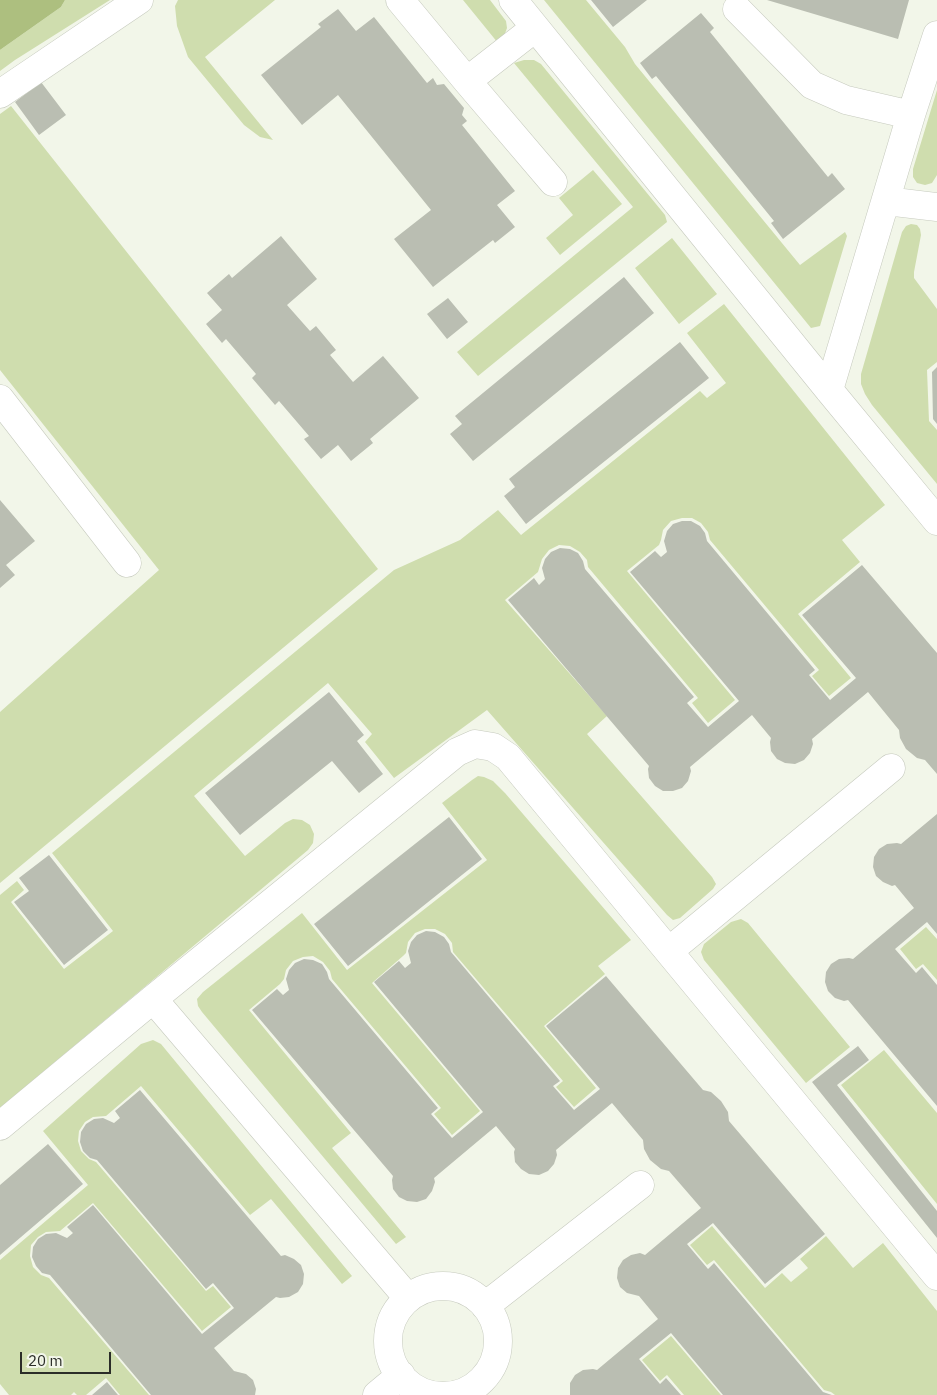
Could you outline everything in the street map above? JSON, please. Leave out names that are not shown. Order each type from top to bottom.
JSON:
[{"type":"street","points":[[2,93],[139,0]]},
{"type":"street","points":[[400,0],[553,182]]},
{"type":"street","points":[[513,0],[937,521]]},
{"type":"street","points":[[737,9],[812,85],[846,100],[911,115]]},
{"type":"street","points":[[467,81],[535,28]]},
{"type":"street","points":[[829,390],[911,115],[937,35]]},
{"type":"street","points":[[886,201],[936,207]]},
{"type":"street","points":[[0,399],[127,563]]},
{"type":"street","points":[[0,1126],[457,752],[475,744],[493,747],[508,756],[937,1276]]},
{"type":"street","points":[[669,951],[891,768]]},
{"type":"street","points":[[154,999],[408,1298]]},
{"type":"street","points":[[485,1306],[640,1184]]},
{"type":"street","points":[[437,1286],[452,1286],[467,1291],[485,1306],[496,1326],[498,1342],[495,1357],[488,1371],[483,1389],[449,1395],[434,1394],[419,1390],[406,1381],[396,1369],[390,1355],[388,1339],[391,1324],[398,1310],[408,1298],[421,1290],[437,1286]]},
{"type":"street","points":[[376,1395],[401,1375]]},
{"type":"green space","points":[[0,0],[65,0],[61,7],[0,50]]},
{"type":"green space","points":[[65,0],[110,0],[0,71],[0,50],[61,7]]},
{"type":"green space","points":[[178,0],[275,0],[205,57],[273,140],[260,137],[244,125],[188,57],[177,26],[175,6]]},
{"type":"green space","points":[[463,0],[490,0],[506,21],[507,28],[504,36],[498,43]]},
{"type":"green space","points":[[544,0],[586,0],[625,47],[635,64],[800,265],[845,232],[847,236],[820,326],[811,328]]},
{"type":"green space","points":[[534,60],[541,64],[665,215],[667,222],[478,376],[457,352],[633,207],[514,63]]},
{"type":"green space","points":[[937,90],[937,175],[932,183],[925,185],[917,183],[913,177],[913,169]]},
{"type":"green space","points":[[11,106],[378,569],[0,883],[0,712],[159,570],[0,370],[0,114]]},
{"type":"green space","points":[[593,170],[622,204],[560,255],[546,238],[573,215],[559,198]]},
{"type":"green space","points":[[911,224],[917,225],[921,235],[914,278],[937,309],[937,362],[927,370],[929,421],[937,430],[937,484],[872,405],[861,384],[861,374],[902,232],[906,226]]},
{"type":"green space","points":[[672,238],[717,294],[679,324],[635,268]]},
{"type":"green space","points":[[724,304],[885,505],[842,540],[860,562],[798,614],[851,678],[829,696],[812,676],[819,670],[710,540],[708,532],[701,523],[692,518],[671,521],[663,530],[659,545],[627,571],[735,700],[708,723],[692,703],[698,698],[588,567],[587,560],[580,552],[570,546],[559,545],[549,550],[542,559],[538,572],[505,600],[607,716],[587,734],[712,877],[716,884],[713,889],[680,918],[673,920],[487,710],[394,778],[365,742],[372,734],[328,683],[194,796],[245,856],[285,823],[293,819],[302,820],[310,825],[314,834],[313,843],[308,850],[0,1108],[0,895],[17,881],[24,890],[11,902],[64,969],[113,931],[52,853],[394,570],[460,540],[498,510],[521,535],[700,391],[707,398],[726,383],[687,333]]},
{"type":"green space","points":[[478,776],[493,781],[505,793],[631,940],[598,966],[605,974],[544,1026],[596,1088],[574,1107],[556,1087],[563,1081],[453,952],[452,943],[445,934],[435,929],[425,929],[415,933],[408,942],[406,953],[372,983],[480,1111],[452,1135],[434,1114],[441,1108],[332,979],[330,971],[323,962],[313,956],[293,961],[286,970],[284,979],[280,984],[249,1010],[351,1133],[332,1148],[406,1237],[396,1244],[202,1012],[198,1006],[197,999],[203,992],[302,913],[347,970],[487,860],[442,803]]},
{"type":"green space","points":[[741,919],[748,923],[850,1047],[806,1083],[704,960],[701,952],[704,944],[731,922]]},
{"type":"green space","points":[[926,927],[937,939],[937,980],[923,964],[916,969],[900,949]]},
{"type":"green space","points":[[153,1040],[161,1044],[352,1276],[342,1284],[271,1199],[250,1215],[141,1086],[106,1116],[93,1117],[85,1122],[79,1131],[78,1141],[81,1151],[89,1159],[96,1162],[206,1291],[213,1286],[231,1307],[202,1331],[93,1203],[60,1231],[46,1232],[38,1237],[31,1245],[30,1256],[33,1267],[41,1275],[49,1278],[149,1395],[120,1395],[106,1378],[86,1395],[77,1395],[74,1392],[71,1395],[9,1395],[0,1384],[0,1260],[88,1185],[43,1131],[141,1044]]},
{"type":"green space","points":[[884,1050],[937,1113],[937,1204],[841,1085]]},
{"type":"green space","points":[[712,1226],[765,1288],[782,1273],[791,1282],[808,1268],[800,1259],[826,1236],[853,1268],[883,1243],[937,1311],[937,1395],[835,1395],[824,1390],[714,1260],[707,1265],[690,1245]]},
{"type":"green space","points":[[671,1336],[721,1395],[684,1395],[667,1375],[660,1381],[642,1360]]},
{"type":"building","points":[[591,0],[647,0],[613,27]]},
{"type":"building","points":[[767,0],[909,0],[898,39]]},
{"type":"building","points":[[338,9],[356,31],[374,17],[427,83],[433,78],[437,85],[444,84],[464,108],[462,115],[467,121],[462,125],[515,191],[497,205],[515,227],[495,243],[493,240],[433,287],[394,239],[431,210],[338,95],[302,125],[261,75],[321,27],[318,24]]},
{"type":"building","points":[[701,13],[714,28],[710,32],[828,177],[832,173],[845,189],[783,239],[771,223],[774,221],[656,76],[652,79],[640,63]]},
{"type":"building","points":[[41,82],[66,115],[39,135],[15,102]]},
{"type":"building","points":[[281,236],[317,279],[287,305],[310,331],[316,326],[336,350],[330,355],[353,382],[383,356],[419,398],[370,439],[373,443],[351,461],[338,445],[321,459],[304,439],[309,436],[279,401],[275,405],[252,378],[256,374],[226,339],[222,343],[206,324],[222,310],[207,293],[229,274],[232,278]]},
{"type":"building","points":[[624,277],[654,313],[473,461],[450,434],[462,424],[455,416]]},
{"type":"building","points":[[448,298],[468,322],[447,339],[427,314]]},
{"type":"building","points":[[680,342],[709,378],[526,524],[504,496],[515,487],[509,479]]},
{"type":"building","points":[[937,367],[937,424],[933,419],[932,372]]},
{"type":"building","points":[[0,500],[35,541],[6,565],[15,575],[0,588]]},
{"type":"building","points":[[691,521],[700,526],[705,533],[707,541],[815,670],[809,675],[830,700],[856,678],[802,615],[862,565],[937,653],[937,774],[925,760],[917,758],[906,749],[900,738],[899,730],[868,692],[812,739],[813,744],[810,753],[804,760],[795,764],[785,763],[777,759],[771,751],[771,738],[752,715],[690,767],[691,771],[688,781],[682,788],[673,791],[663,791],[655,786],[649,778],[649,766],[508,600],[534,578],[539,585],[545,579],[542,568],[545,559],[551,552],[560,548],[570,549],[578,553],[585,569],[694,697],[687,703],[708,727],[739,701],[630,572],[655,551],[661,557],[667,552],[664,541],[667,531],[673,524]]},
{"type":"building","points":[[329,692],[364,735],[357,741],[383,774],[359,793],[332,761],[240,835],[205,793]]},
{"type":"building","points":[[937,814],[937,934],[927,922],[895,949],[916,973],[922,967],[937,985],[937,1106],[848,1000],[844,1001],[835,998],[828,991],[825,982],[826,972],[831,964],[839,959],[853,959],[914,908],[895,885],[892,886],[883,882],[876,876],[873,867],[874,857],[879,849],[887,844],[901,844]]},
{"type":"building","points":[[449,817],[482,859],[348,966],[314,924]]},
{"type":"building","points":[[49,855],[108,930],[64,965],[14,902],[29,891],[19,878]]},
{"type":"building","points":[[426,931],[435,932],[444,937],[449,944],[451,952],[560,1081],[553,1086],[574,1110],[600,1089],[546,1026],[606,976],[703,1090],[711,1092],[721,1101],[728,1112],[729,1121],[825,1234],[765,1284],[713,1223],[687,1244],[708,1269],[714,1263],[823,1392],[832,1395],[723,1395],[671,1333],[639,1359],[660,1384],[666,1378],[681,1395],[570,1395],[570,1383],[575,1375],[583,1370],[597,1370],[658,1319],[639,1296],[627,1293],[620,1287],[617,1278],[618,1268],[623,1260],[631,1255],[640,1253],[645,1255],[701,1208],[669,1171],[661,1169],[650,1160],[644,1149],[643,1140],[612,1103],[556,1150],[557,1155],[554,1164],[548,1171],[539,1175],[529,1174],[521,1169],[515,1162],[515,1149],[496,1126],[434,1178],[435,1182],[432,1191],[426,1199],[417,1202],[407,1201],[399,1197],[393,1189],[393,1176],[252,1010],[277,989],[283,995],[289,990],[286,979],[289,970],[295,963],[304,959],[322,964],[329,979],[438,1108],[431,1114],[452,1138],[483,1112],[374,982],[399,961],[405,968],[411,963],[408,951],[411,942],[417,935]]},
{"type":"building","points":[[858,1046],[869,1060],[837,1085],[937,1211],[937,1238],[812,1082]]},
{"type":"building","points":[[140,1090],[281,1256],[285,1255],[294,1259],[301,1265],[304,1274],[303,1284],[298,1292],[289,1297],[276,1297],[214,1348],[234,1371],[246,1374],[253,1380],[256,1389],[255,1395],[151,1395],[50,1275],[42,1273],[32,1257],[33,1247],[38,1239],[46,1234],[56,1233],[67,1238],[73,1233],[67,1227],[93,1205],[202,1334],[234,1308],[213,1283],[206,1289],[97,1160],[90,1158],[83,1151],[80,1142],[81,1132],[86,1124],[94,1119],[103,1118],[114,1123],[120,1118],[115,1111]]},
{"type":"building","points":[[48,1144],[83,1184],[0,1255],[0,1185]]},
{"type":"building","points":[[107,1382],[118,1395],[92,1395]]}]
